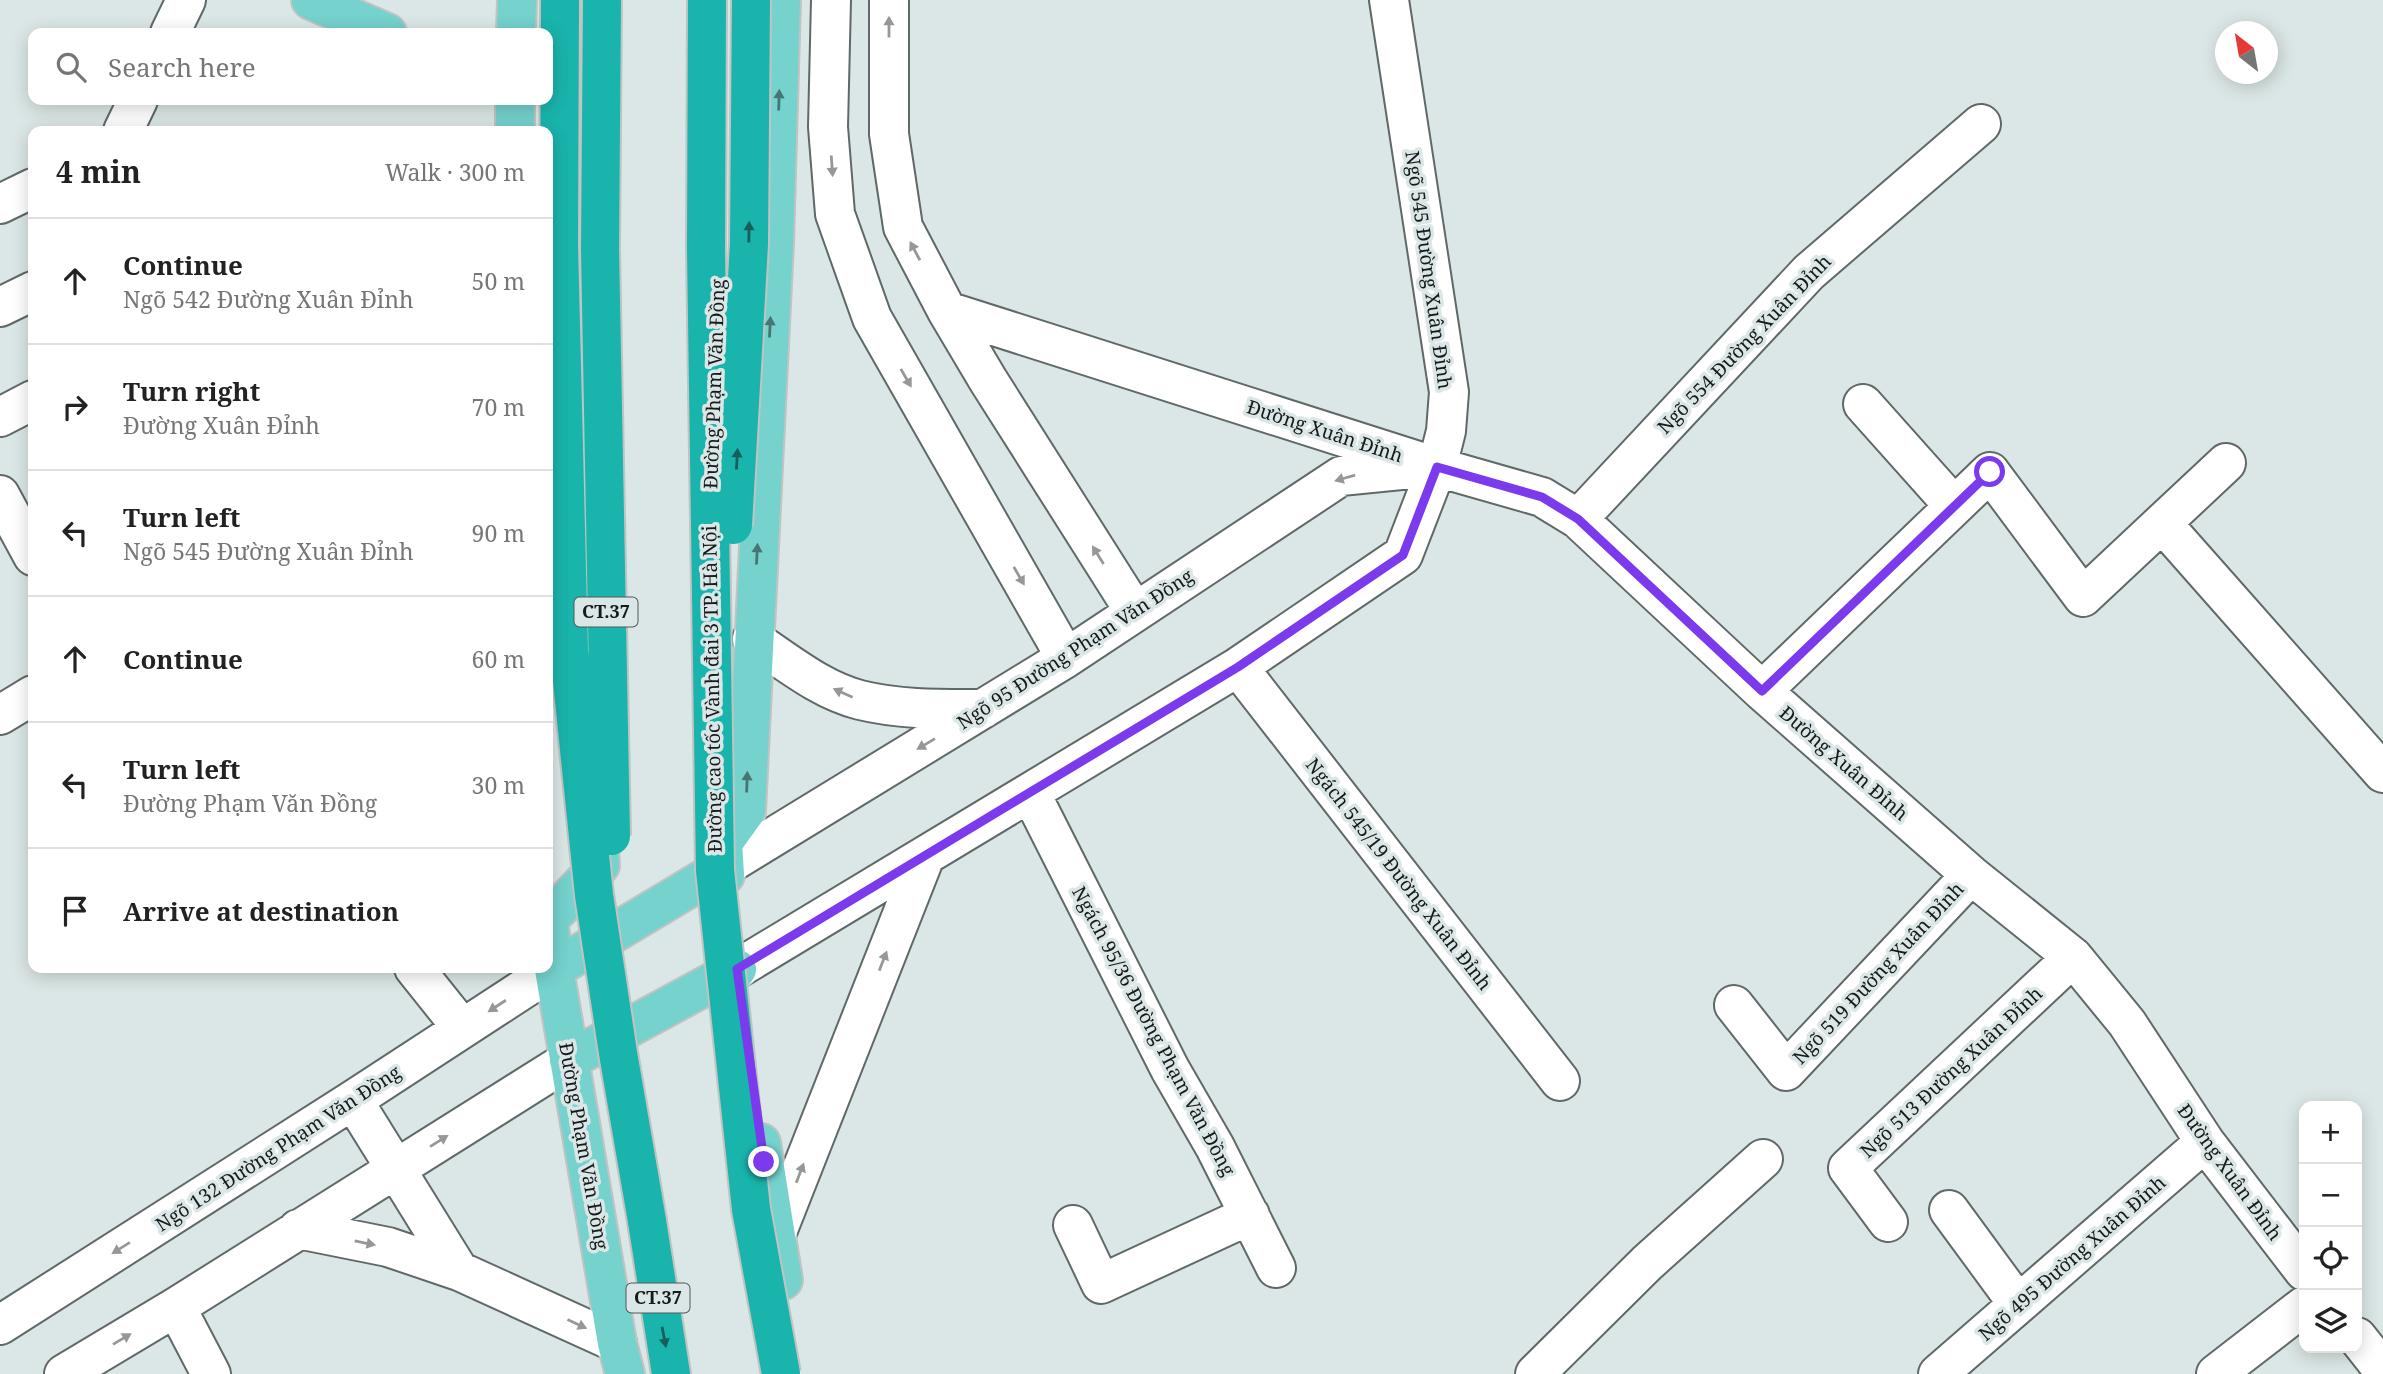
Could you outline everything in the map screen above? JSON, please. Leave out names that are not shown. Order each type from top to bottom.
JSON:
[{"type":"highway","points":[[560,0],[559,245],[569,651],[594,895],[647,1221]]},
{"type":"highway","name":"CT.37","points":[[602,0],[600,249],[612,894],[647,1221],[671,1374]]},
{"type":"highway","name":"Đường cao tốc Vành đai 3 TP. Hà Nội","points":[[707,0],[706,249],[720,860],[751,1209],[781,1374]]},
{"type":"highway","points":[[720,860],[749,244],[751,0]]},
{"type":"main road","points":[[311,0],[375,28]]},
{"type":"main road","points":[[516,28],[517,0]]},
{"type":"main road","points":[[553,914],[600,865],[587,651],[577,246],[578,0]]},
{"type":"main road","name":"Đường Phạm Văn Đồng","points":[[720,860],[700,819],[718,246],[722,0]]},
{"type":"main road","points":[[554,969],[720,860],[746,811],[752,639],[774,243],[781,0]]},
{"type":"main road","points":[[514,105],[515,126]]},
{"type":"main road","points":[[720,860],[775,1237],[799,1374]]},
{"type":"main road","name":"Đường Phạm Văn Đồng","points":[[553,959],[621,1358]]},
{"type":"main road","points":[[569,1060],[737,969]]},
{"type":"street","points":[[172,28],[186,0]]},
{"type":"street","points":[[831,0],[828,127],[835,214],[872,318],[1066,658]]},
{"type":"street","points":[[889,0],[888,134],[903,227],[947,311],[1135,612]]},
{"type":"street","name":"Ngõ 545 Đường Xuân Đỉnh","points":[[1031,794],[1238,667],[1403,555],[1437,467],[1446,430],[1449,392],[1389,0]]},
{"type":"street","points":[[125,126],[136,105]]},
{"type":"street","name":"Ngõ 554 Đường Xuân Đỉnh","points":[[1578,519],[1809,272],[1981,124]]},
{"type":"street","points":[[0,204],[28,190]]},
{"type":"street","points":[[0,307],[28,293]]},
{"type":"street","name":"Đường Xuân Đỉnh","points":[[947,311],[1437,467],[1542,497],[1578,519],[1762,691],[1971,875],[2073,957],[2127,1023],[2205,1142],[2299,1264]]},
{"type":"street","points":[[0,417],[28,403]]},
{"type":"street","points":[[1863,404],[1954,506]]},
{"type":"street","points":[[1762,691],[1990,472],[2083,597],[2226,463]]},
{"type":"street","name":"Ngõ 95 Đường Phạm Văn Đồng","points":[[720,860],[983,709],[1066,658],[1341,476],[1437,467]]},
{"type":"street","points":[[2162,523],[2382,768]]},
{"type":"street","points":[[752,639],[810,678],[857,699],[906,709],[983,709]]},
{"type":"street","name":"Ngách 545/19 Đường Xuân Đỉnh","points":[[1238,667],[1560,1081]]},
{"type":"street","points":[[0,715],[28,698]]},
{"type":"street","points":[[737,969],[1031,794]]},
{"type":"street","name":"Ngách 95/36 Đường Phạm Văn Đồng","points":[[1031,794],[1170,1069],[1216,1147],[1276,1269]]},
{"type":"street","points":[[775,1237],[924,859]]},
{"type":"street","name":"Ngõ 519 Đường Xuân Đỉnh","points":[[1734,1005],[1786,1071],[1971,875]]},
{"type":"street","name":"Ngõ 513 Đường Xuân Đỉnh","points":[[1888,1222],[1847,1168],[2073,957]]},
{"type":"street","points":[[418,973],[462,1028]]},
{"type":"street","name":"Ngõ 132 Đường Phạm Văn Đồng","points":[[0,1325],[548,973]]},
{"type":"street","points":[[64,1374],[176,1307],[569,1060]]},
{"type":"street","points":[[353,1100],[458,1271]]},
{"type":"street","name":"Ngõ 495 Đường Xuân Đỉnh","points":[[1938,1374],[2205,1142]]},
{"type":"street","points":[[1535,1374],[1647,1263],[1763,1159]]},
{"type":"street","points":[[1949,1210],[2018,1304]]},
{"type":"street","points":[[1073,1225],[1101,1284],[1250,1215]]},
{"type":"street","points":[[298,1229],[388,1248],[458,1271],[621,1358]]},
{"type":"street","points":[[176,1307],[211,1374]]},
{"type":"street","points":[[2216,1374],[2299,1310]]},
{"type":"street","points":[[2362,1343],[2383,1370]]},
{"type":"route","points":[[764,1162],[737,969],[1238,667],[1403,555],[1437,467],[1542,497],[1578,519],[1762,691],[1990,472]]}]
